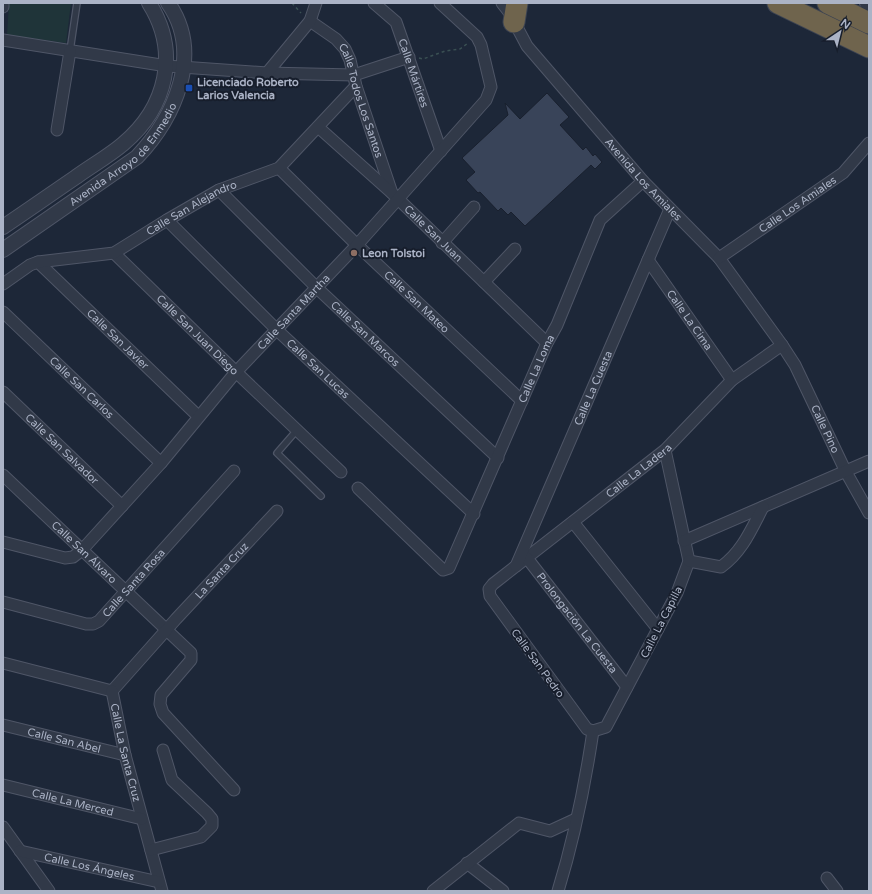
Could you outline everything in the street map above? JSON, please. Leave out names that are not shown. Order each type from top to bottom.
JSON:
[{"type":"highway","points":[[778,3],[869,48]]},
{"type":"highway","points":[[828,3],[869,23]]},
{"type":"street","name":"Avenida Arroyo de Enmedio","points":[[3,227],[123,144],[153,108],[160,96],[167,66],[163,30],[157,15],[149,3]]},
{"type":"street","name":"Avenida Arroyo de Enmedio","points":[[3,250],[136,157],[151,142],[172,108],[180,87],[183,68],[183,47],[180,28],[168,3]]},
{"type":"street","points":[[267,73],[310,21],[316,3]]},
{"type":"street","name":"Calle Mártires","points":[[374,3],[396,22],[410,57],[441,151]]},
{"type":"street","name":"Calle Santa Martha","points":[[3,542],[64,558],[72,557],[82,550],[161,463],[198,416],[236,372],[358,245],[396,197],[441,151],[486,100],[490,93],[491,87],[481,45],[477,37],[440,3]]},
{"type":"street","name":"Avenida Los Amiales","points":[[502,3],[512,10],[526,46],[643,180],[719,258],[782,345]]},
{"type":"street","name":"Calle Todos Los Santos","points":[[310,21],[336,39],[345,49],[396,197]]},
{"type":"street","points":[[3,40],[183,68],[355,80],[410,57]]},
{"type":"street","points":[[57,130],[70,51]]},
{"type":"street","name":"Calle San Alejandro","points":[[3,284],[30,265],[38,262],[114,253],[219,190],[279,168],[318,127],[355,80]]},
{"type":"street","name":"Calle San Juan","points":[[318,127],[396,197],[547,343]]},
{"type":"street","name":"Calle Los Amiales","points":[[719,258],[843,173],[869,143]]},
{"type":"street","name":"Calle San Mateo","points":[[279,168],[522,401]]},
{"type":"street","name":"Calle La Loma","points":[[358,488],[443,570],[447,570],[449,568],[474,514],[547,343],[557,325],[600,220],[643,180]]},
{"type":"street","name":"Calle San Marcos","points":[[219,190],[317,288],[498,458]]},
{"type":"street","points":[[442,242],[474,207]]},
{"type":"street","name":"Calle La Cuesta","points":[[516,567],[670,209]]},
{"type":"street","name":"Calle San Lucas","points":[[167,220],[277,330],[474,514]]},
{"type":"street","points":[[484,282],[516,249]]},
{"type":"street","name":"Calle San Juan Diego","points":[[114,253],[341,472]]},
{"type":"street","name":"Calle La Cima","points":[[648,260],[732,380]]},
{"type":"street","name":"Calle San Javier","points":[[38,262],[198,416]]},
{"type":"street","name":"Calle San Carlos","points":[[3,312],[161,463]]},
{"type":"street","name":"Calle La Ladera","points":[[489,590],[493,584],[665,450],[732,380],[782,345]]},
{"type":"street","name":"Calle Pino","points":[[782,345],[795,365],[846,472],[869,513]]},
{"type":"street","name":"Calle San Salvador","points":[[3,392],[122,506]]},
{"type":"street","points":[[665,450],[689,561],[721,567],[740,551],[763,507]]},
{"type":"street","points":[[684,541],[869,461]]},
{"type":"street","name":"Calle Santa Rosa","points":[[3,602],[93,624],[99,620],[234,470]]},
{"type":"street","name":"Calle San Álvaro","points":[[3,474],[191,653],[192,660],[161,695],[160,704],[163,713],[234,790]]},
{"type":"street","name":"La Santa Cruz","points":[[166,630],[277,511]]},
{"type":"street","points":[[573,522],[658,629]]},
{"type":"street","name":"Prolongación La Cuesta","points":[[527,558],[627,687]]},
{"type":"street","name":"Calle La Capilla","points":[[593,731],[606,727],[677,593],[689,561]]},
{"type":"street","name":"Calle San Pedro","points":[[489,590],[490,596],[586,729],[593,731]]},
{"type":"street","name":"Calle La Santa Cruz","points":[[160,887],[125,755],[112,691],[166,630]]},
{"type":"street","points":[[3,663],[112,691]]},
{"type":"street","name":"Calle San Abel","points":[[3,725],[125,755]]},
{"type":"street","points":[[558,891],[571,848],[576,819],[588,770],[593,731]]},
{"type":"street","points":[[151,850],[201,837],[212,826],[212,819],[172,780],[163,750]]},
{"type":"street","name":"Calle La Merced","points":[[3,785],[142,819]]},
{"type":"street","points":[[433,891],[519,823],[550,831],[576,819]]},
{"type":"street","points":[[3,828],[49,891]]},
{"type":"street","name":"Calle Los Ángeles","points":[[20,851],[160,887]]},
{"type":"street","points":[[467,864],[503,891]]},
{"type":"street","points":[[827,878],[837,891]]},
{"type":"lane","points":[[70,51],[78,3]]},
{"type":"lane","points":[[298,430],[277,453],[320,496]]},
{"type":"path","points":[[292,3],[310,21]]},
{"type":"path","points":[[410,57],[423,59],[445,51],[460,49],[477,37]]},
{"type":"green space","points":[[9,3],[71,3],[66,43],[7,35]]},
{"type":"building","points":[[547,93],[569,117],[560,125],[583,150],[586,147],[593,156],[595,154],[602,162],[595,169],[591,165],[525,226],[511,212],[508,215],[501,208],[498,211],[480,192],[478,193],[466,180],[475,172],[462,158],[508,115],[505,103],[520,119]]},
{"type":"place","name":"Licenciado Roberto Larios Valencia","points":[[189,88]]},
{"type":"place","name":"Leon Tolstoi","points":[[354,253]]}]
